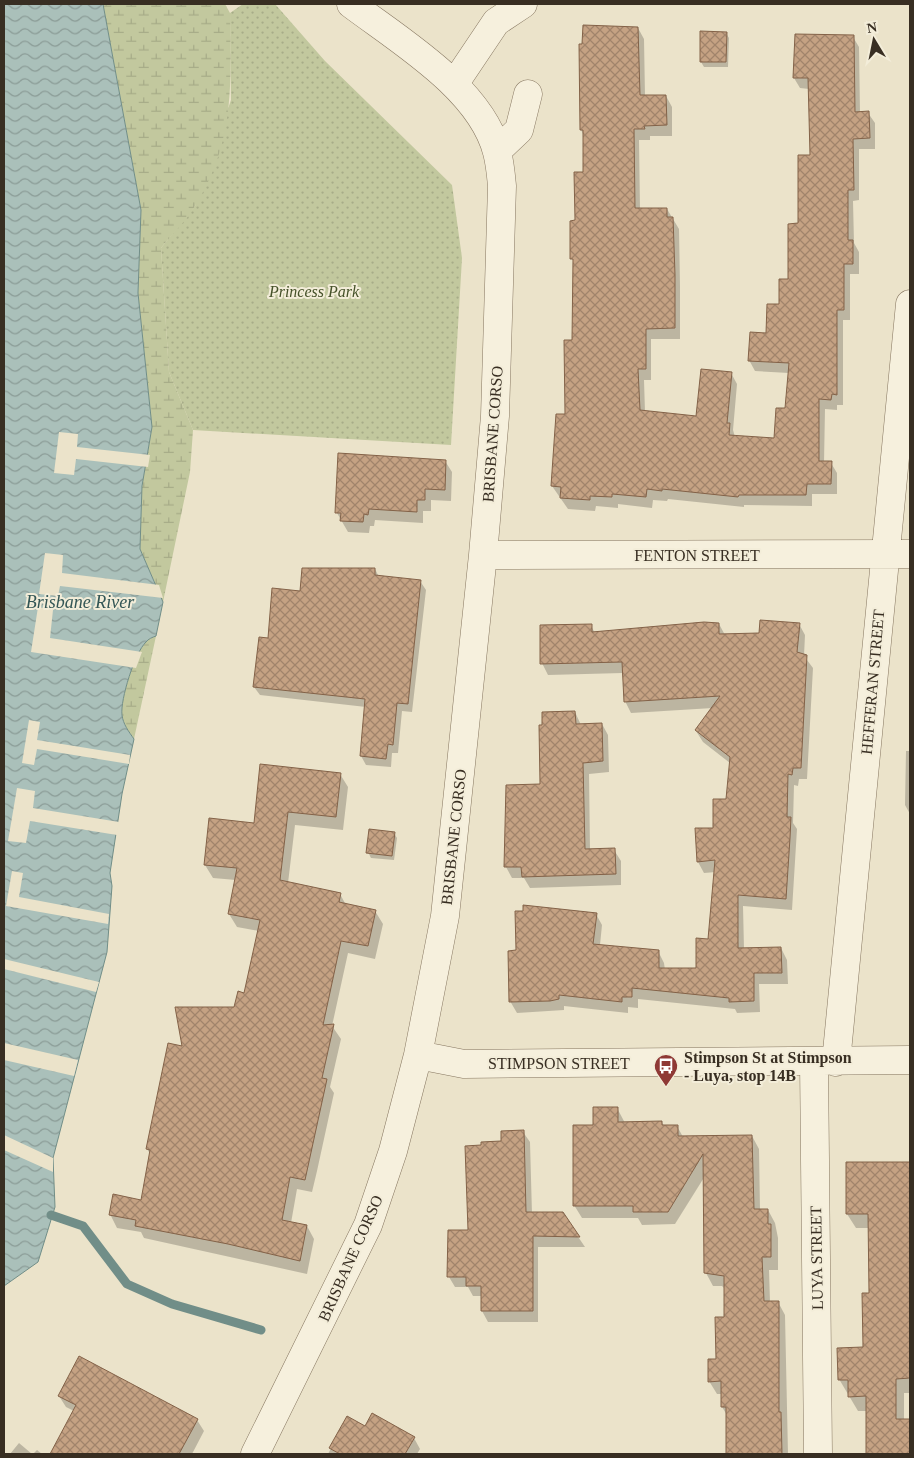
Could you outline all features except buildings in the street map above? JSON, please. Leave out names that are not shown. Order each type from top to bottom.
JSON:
[{"type":"street","name":"BRISBANE CORSO","points":[[255,1454],[368,1225],[394,1151],[418,1055],[445,916],[483,555],[495,416],[502,186],[497,151],[480,115],[455,83],[351,4]]},
{"type":"street","points":[[455,83],[496,22],[523,4]]},
{"type":"street","points":[[497,151],[520,130],[528,94]]},
{"type":"street","name":"HEFFERAN STREET","points":[[825,1062],[897,554],[910,304]]},
{"type":"street","name":"FENTON STREET","points":[[483,555],[897,554]]},
{"type":"street","name":"STIMPSON STREET","points":[[418,1055],[464,1064],[910,1060]]},
{"type":"street","name":"LUYA STREET","points":[[818,1454],[825,1062]]},
{"type":"green space","points":[[103,4],[225,4],[230,13],[230,88],[224,136],[208,182],[195,206],[161,248],[169,372],[193,430],[190,472],[163,602],[140,549],[142,486],[152,427],[138,293],[141,210]]},
{"type":"green space","name":"Princess Park","points":[[243,4],[275,4],[325,61],[452,185],[462,258],[451,445],[193,430],[169,372],[161,248],[195,206],[231,100],[230,13]]},
{"type":"green space","points":[[156,636],[134,739],[126,728],[122,715],[123,699],[137,656],[147,641]]},
{"type":"water","name":"Brisbane River","points":[[4,4],[103,4],[141,210],[138,293],[152,427],[142,486],[140,549],[163,602],[156,636],[147,641],[137,656],[123,699],[122,715],[134,739],[122,794],[110,873],[112,886],[107,952],[53,1158],[55,1207],[38,1262],[4,1286]]},
{"type":"pier","points":[[59,432],[78,434],[77,447],[150,455],[148,467],[76,459],[74,475],[54,473]]},
{"type":"pier","points":[[45,553],[63,555],[62,573],[159,585],[163,598],[60,586],[58,596],[39,594]]},
{"type":"pier","points":[[38,607],[53,610],[50,638],[142,652],[136,668],[31,652]]},
{"type":"pier","points":[[29,720],[40,722],[37,740],[130,755],[129,764],[37,749],[34,765],[22,763]]},
{"type":"pier","points":[[17,788],[35,791],[33,808],[119,822],[117,835],[30,821],[26,843],[8,841]]},
{"type":"pier","points":[[12,871],[23,873],[19,897],[109,914],[108,924],[6,906]]},
{"type":"pier","points":[[4,959],[99,982],[96,992],[4,969]]},
{"type":"pier","points":[[4,1043],[78,1060],[74,1076],[4,1060]]},
{"type":"pier","points":[[4,1135],[53,1158],[53,1172],[4,1150]]},
{"type":"waterway","points":[[51,1215],[83,1226],[127,1284],[172,1304],[261,1330]]},
{"type":"place","name":"Stimpson St at Stimpson - Luya, stop 14B","points":[[666,1087]]}]
